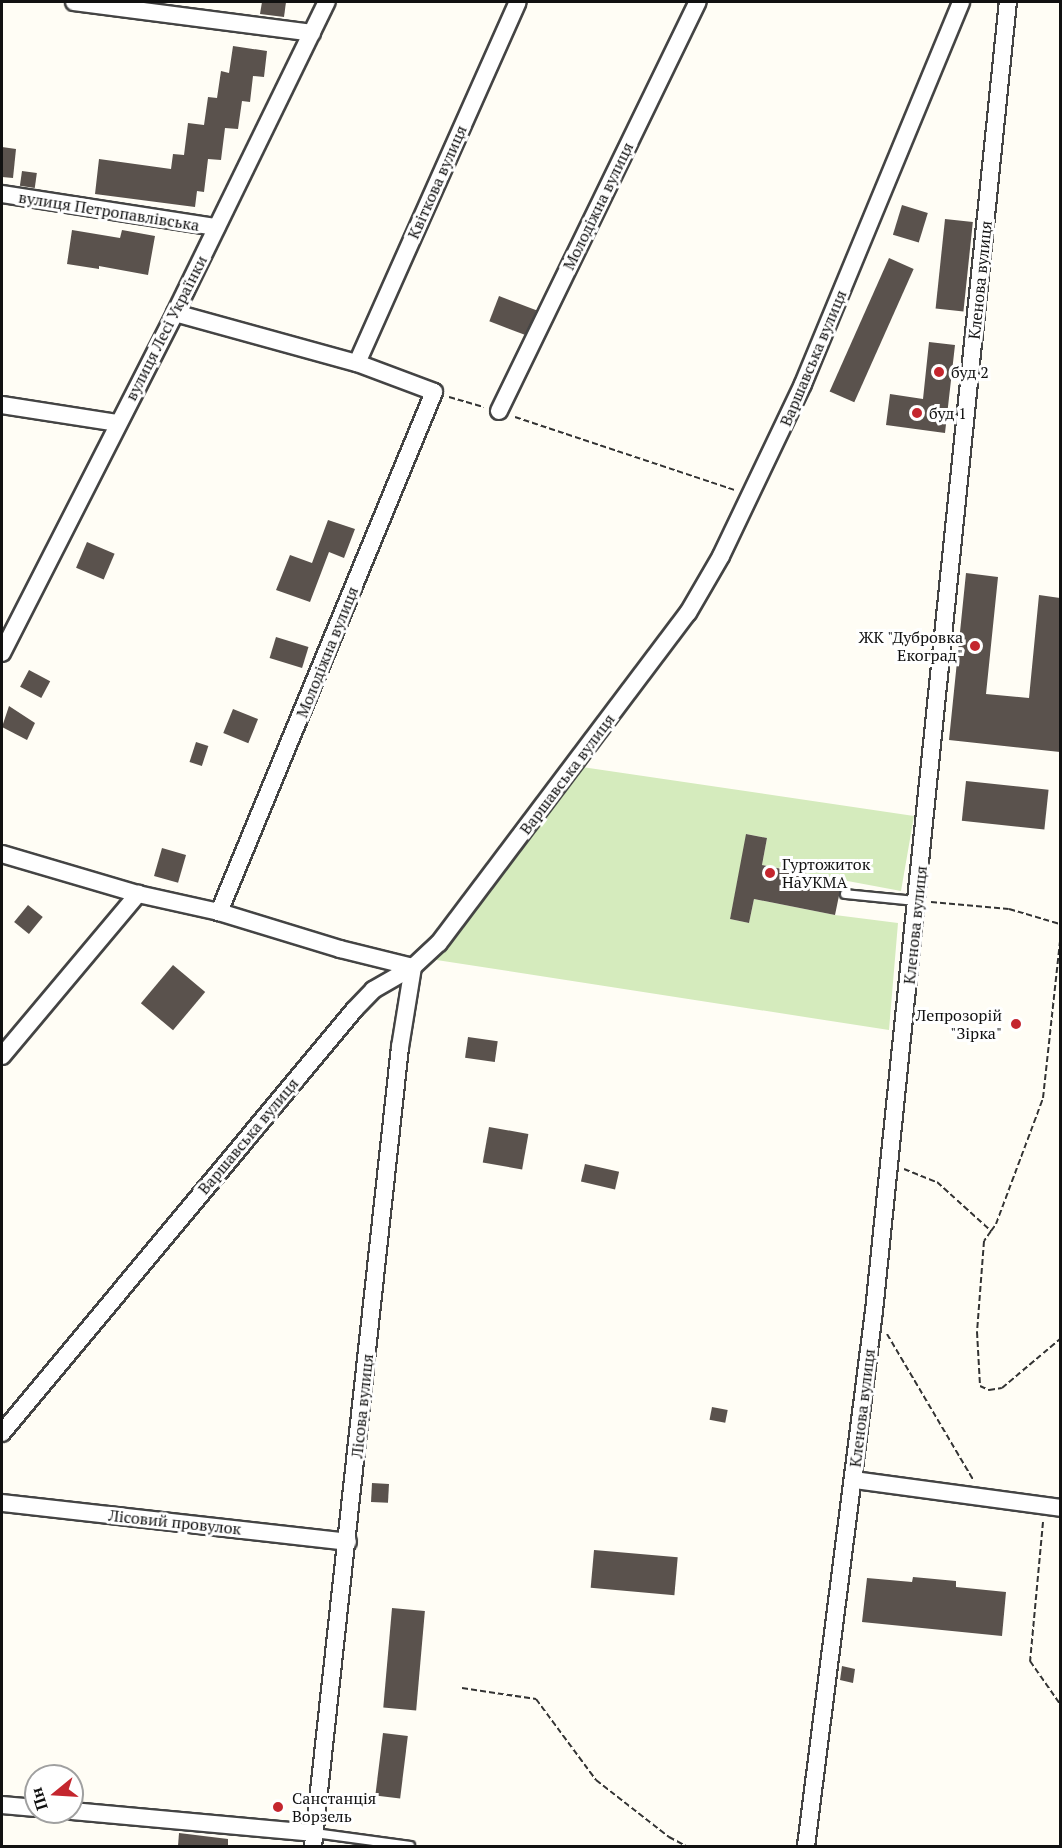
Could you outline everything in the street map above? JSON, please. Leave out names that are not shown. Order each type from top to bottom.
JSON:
[{"type":"street","points":[[74,2],[312,33]]},
{"type":"street","name":"вулиця Лесі Українки","points":[[2,653],[117,423],[175,313],[327,2]]},
{"type":"street","name":"Квіткова вулиця","points":[[357,363],[518,2]]},
{"type":"street","name":"Молодіжна вулиця","points":[[499,411],[698,2]]},
{"type":"street","name":"Варшавська вулиця","points":[[2,1433],[354,1010],[383,983],[414,967],[446,935],[672,636],[705,586],[751,496],[803,384],[961,2]]},
{"type":"street","name":"Кленова вулиця","points":[[806,1846],[874,1311],[918,901],[1008,2]]},
{"type":"street","name":"вулиця Петропавлівська","points":[[2,194],[216,228]]},
{"type":"street","points":[[175,313],[357,363],[434,392]]},
{"type":"street","name":"Молодіжна вулиця","points":[[219,912],[434,392]]},
{"type":"street","points":[[2,405],[117,423]]},
{"type":"street","points":[[2,854],[138,894],[219,912],[340,950],[414,967]]},
{"type":"street","points":[[2,1056],[138,894]]},
{"type":"street","name":"Лісова вулиця","points":[[314,1840],[400,1047],[414,967]]},
{"type":"street","points":[[854,1480],[1053,1506]]},
{"type":"street","name":"Лісовий провулок","points":[[2,1503],[348,1542]]},
{"type":"street","points":[[2,1805],[24,1807]]},
{"type":"street","points":[[84,1812],[314,1840]]},
{"type":"lane","points":[[845,894],[918,901]]},
{"type":"lane","points":[[314,1840],[410,1846]]},
{"type":"path","points":[[434,392],[499,411],[751,496]]},
{"type":"path","points":[[918,901],[1009,909],[1060,924]]},
{"type":"path","points":[[1060,942],[1043,1098],[1011,1188],[984,1241],[977,1332],[980,1386],[989,1390],[1002,1388],[1060,1339]]},
{"type":"path","points":[[889,1165],[937,1182],[991,1231]]},
{"type":"path","points":[[874,1311],[983,1496]]},
{"type":"path","points":[[1053,1506],[1030,1661],[1060,1704]]},
{"type":"path","points":[[462,1688],[536,1699],[596,1780],[669,1837],[686,1846]]},
{"type":"green space","points":[[582,767],[914,816],[901,891],[762,865],[767,838],[747,834],[730,919],[749,923],[754,899],[835,915],[898,923],[889,1030],[430,959]]},
{"type":"building","points":[[262,2],[286,2],[284,17],[260,14]]},
{"type":"building","points":[[233,46],[267,51],[264,77],[253,76],[250,102],[242,101],[238,129],[225,128],[221,160],[208,159],[204,192],[197,191],[195,207],[95,194],[99,159],[171,169],[173,154],[184,155],[188,123],[204,125],[208,97],[217,98],[221,71],[229,73]]},
{"type":"building","points":[[2,147],[16,149],[13,178],[2,177]]},
{"type":"building","points":[[22,171],[37,173],[35,188],[20,186]]},
{"type":"building","points":[[902,205],[928,213],[919,243],[893,235]]},
{"type":"building","points":[[945,219],[973,222],[963,311],[936,309]]},
{"type":"building","points":[[72,230],[120,238],[122,230],[155,236],[148,275],[99,266],[99,269],[67,264]]},
{"type":"building","points":[[889,258],[914,269],[854,402],[830,391]]},
{"type":"building","points":[[499,296],[536,310],[527,336],[489,321]]},
{"type":"building","points":[[929,342],[955,345],[945,433],[886,425],[890,394],[923,399]]},
{"type":"building","points":[[328,520],[355,529],[344,558],[329,552],[310,602],[276,590],[290,555],[312,563]]},
{"type":"building","points":[[87,542],[115,554],[104,579],[76,568]]},
{"type":"building","name":"ЖК \"Дубровка Екоград\"","points":[[966,573],[998,577],[986,694],[1029,698],[1039,595],[1060,598],[1060,752],[949,740]]},
{"type":"building","points":[[276,637],[309,647],[302,668],[270,658]]},
{"type":"building","points":[[29,670],[50,681],[41,698],[20,687]]},
{"type":"building","points":[[9,706],[35,723],[27,740],[2,727]]},
{"type":"building","points":[[233,709],[258,719],[248,743],[223,733]]},
{"type":"building","points":[[196,742],[208,746],[202,766],[190,762]]},
{"type":"building","points":[[966,781],[1049,790],[1044,829],[962,821]]},
{"type":"building","name":"Гуртожиток НаУКМА","points":[[746,834],[767,838],[762,865],[842,881],[835,915],[754,899],[749,923],[730,919]]},
{"type":"building","points":[[162,848],[186,855],[178,883],[154,876]]},
{"type":"building","points":[[28,905],[43,917],[29,934],[14,922]]},
{"type":"building","points":[[173,965],[205,992],[173,1030],[141,1003]]},
{"type":"building","points":[[468,1037],[498,1041],[495,1062],[465,1058]]},
{"type":"building","points":[[489,1127],[528,1134],[522,1169],[483,1162]]},
{"type":"building","points":[[585,1164],[619,1172],[615,1189],[581,1182]]},
{"type":"building","points":[[712,1407],[728,1410],[725,1423],[710,1420]]},
{"type":"building","points":[[372,1483],[389,1484],[388,1503],[371,1502]]},
{"type":"building","points":[[594,1550],[678,1557],[674,1595],[591,1588]]},
{"type":"building","points":[[913,1577],[956,1581],[956,1587],[1006,1592],[1002,1636],[862,1622],[867,1578],[912,1582]]},
{"type":"building","points":[[392,1608],[425,1611],[416,1710],[383,1708]]},
{"type":"building","points":[[842,1666],[855,1669],[853,1683],[840,1680]]},
{"type":"building","points":[[383,1733],[408,1736],[400,1799],[375,1796]]},
{"type":"building","points":[[179,1833],[228,1839],[228,1846],[178,1846]]},
{"type":"place","name":"буд 2","points":[[939,372]]},
{"type":"place","name":"буд 1","points":[[917,413]]},
{"type":"place","name":"ЖК \"Дубровка Екоград\"","points":[[975,646]]},
{"type":"place","name":"Гуртожиток НаУКМА","points":[[770,873]]},
{"type":"place","name":"Лепрозорій \"Зірка\"","points":[[1016,1024]]},
{"type":"place","name":"Санстанція Ворзель","points":[[278,1807]]}]
